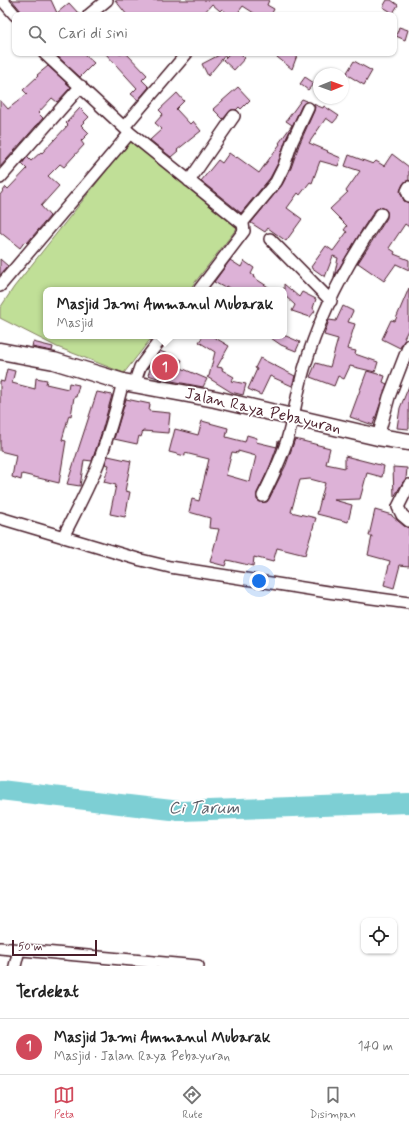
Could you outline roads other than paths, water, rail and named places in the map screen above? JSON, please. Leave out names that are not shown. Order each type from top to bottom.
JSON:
[{"type":"main road","name":"Jalan Raya Pebayuran","points":[[0,351],[54,361],[128,383],[215,399],[378,437],[409,442]]},
{"type":"street","points":[[2,0],[12,12]]},
{"type":"street","points":[[93,12],[107,0]]},
{"type":"street","points":[[48,56],[127,130],[245,227],[244,231],[201,287]]},
{"type":"street","points":[[0,286],[127,130],[185,56]]},
{"type":"street","points":[[0,178],[81,86]]},
{"type":"street","points":[[242,223],[276,182],[308,108]]},
{"type":"street","points":[[189,181],[234,116]]},
{"type":"street","points":[[409,187],[407,191],[409,196]]},
{"type":"street","points":[[263,496],[287,440],[304,369],[316,335],[331,301],[356,252],[381,214]]},
{"type":"street","points":[[270,239],[331,301]]},
{"type":"street","points":[[63,537],[98,465],[114,417],[128,383],[161,339]]},
{"type":"street","points":[[378,437],[389,397],[409,345]]},
{"type":"street","points":[[409,485],[398,507],[402,515],[409,521]]},
{"type":"street","points":[[0,518],[141,560],[170,567],[409,603]]},
{"type":"street","points":[[0,948],[130,963],[198,966]]},
{"type":"street","points":[[15,966],[20,950]]},
{"type":"waterway","name":"Ci Tarum","points":[[0,790],[180,811],[409,803]]},
{"type":"place","name":"Masjid Jami Ammanul Mubarak","points":[[165,367]]}]
